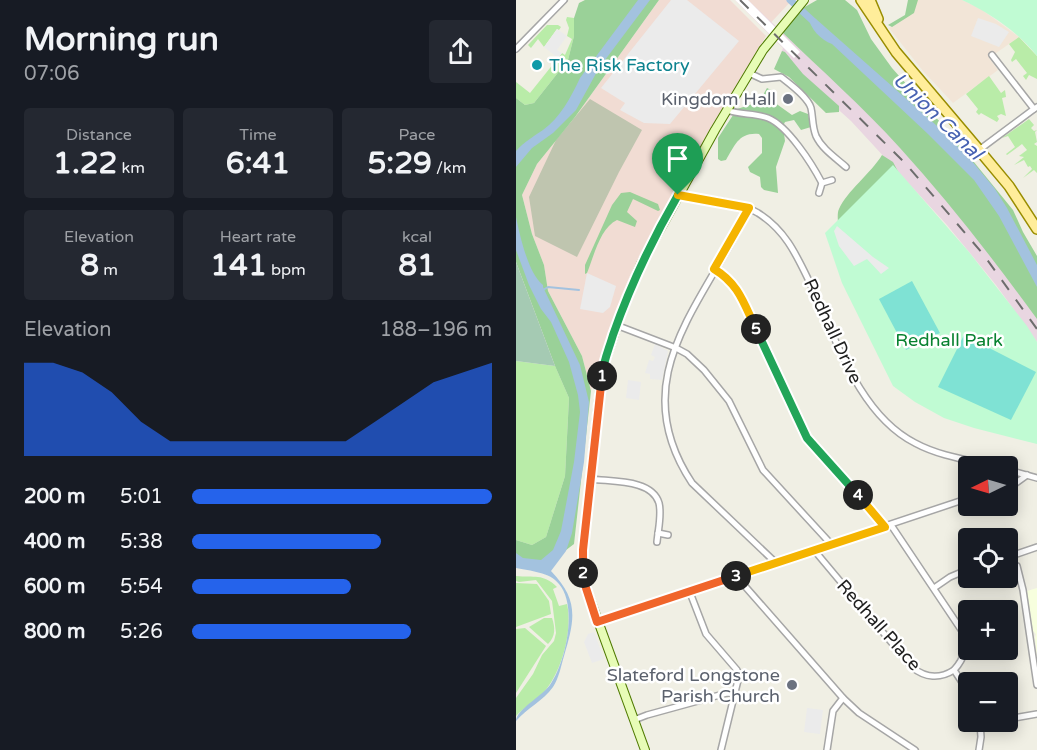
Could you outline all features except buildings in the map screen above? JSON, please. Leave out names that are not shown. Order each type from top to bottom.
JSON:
[{"type":"main road","points":[[861,0],[910,70],[1009,186],[1037,229]]},
{"type":"main road","points":[[870,0],[884,35]]},
{"type":"street","points":[[516,50],[564,0]]},
{"type":"street","points":[[645,750],[597,622],[586,588],[583,564],[602,370],[616,325],[640,264],[749,73],[776,31],[804,0]]},
{"type":"street","points":[[980,150],[1035,108],[992,55]]},
{"type":"street","points":[[749,73],[758,79],[781,77],[807,101],[811,106],[817,138],[846,167]]},
{"type":"street","points":[[727,110],[738,114],[770,118],[783,129],[813,167],[822,183],[819,193]]},
{"type":"street","points":[[822,183],[832,180]]},
{"type":"street","name":"Redhall Drive","points":[[678,195],[749,208],[771,222],[793,246],[852,373],[875,409],[888,423],[915,443],[958,457]]},
{"type":"street","points":[[749,208],[694,305],[667,375],[664,398],[668,433],[683,470],[699,492],[775,562]]},
{"type":"street","points":[[714,269],[726,276],[738,290],[807,438],[885,527]]},
{"type":"street","points":[[616,325],[676,348],[697,362],[736,412],[763,470],[831,544]]},
{"type":"street","points":[[1018,473],[1037,478]]},
{"type":"street","points":[[1018,482],[1027,475]]},
{"type":"street","points":[[591,479],[647,487],[660,504],[657,542]]},
{"type":"street","points":[[597,622],[958,502]]},
{"type":"street","points":[[891,525],[964,635],[964,654],[954,670],[958,676]]},
{"type":"street","points":[[658,533],[668,535]]},
{"type":"street","points":[[1018,555],[1037,547]]},
{"type":"street","name":"Redhall Place","points":[[813,549],[916,670],[926,675],[937,676],[954,670]]},
{"type":"street","points":[[1018,570],[1037,685]]},
{"type":"street","points":[[934,588],[958,575]]},
{"type":"street","points":[[736,576],[843,698],[859,713],[915,750]]},
{"type":"street","points":[[689,590],[706,634],[739,673],[740,679],[721,750]]},
{"type":"street","points":[[634,720],[727,693],[736,694]]},
{"type":"street","points":[[827,750],[834,711],[843,698]]},
{"type":"street","points":[[1018,717],[1037,714]]},
{"type":"street","points":[[979,750],[981,732]]},
{"type":"shaded area","points":[[638,0],[650,0],[599,68],[576,110],[553,133],[532,148],[516,167],[516,151],[549,125],[560,113],[580,78]]},
{"type":"shaded area","points":[[659,0],[730,0],[766,36],[665,208],[616,309],[591,391],[582,356],[548,291],[544,265],[532,234],[522,195],[537,164],[575,117]]},
{"type":"shaded area","points":[[671,0],[687,0],[739,41],[670,124],[644,123],[620,110],[625,103],[601,88]]},
{"type":"shaded area","points":[[735,0],[792,0],[765,29]]},
{"type":"shaded area","points":[[735,0],[748,0],[782,32],[808,43],[1037,292],[1037,342],[996,285],[947,225],[851,121],[778,62],[783,48]]},
{"type":"shaded area","points":[[915,0],[962,0],[981,9],[1019,37],[989,58],[998,70],[953,103],[923,71],[889,28],[908,14]]},
{"type":"shaded area","points":[[808,16],[816,19],[936,125],[971,160],[1007,208],[1037,265],[1037,287],[999,216],[974,180],[832,44],[820,37],[811,25]]},
{"type":"shaded area","points":[[978,18],[996,24],[1009,32],[999,47],[971,36]]},
{"type":"shaded area","points":[[557,29],[567,36],[557,50],[562,53],[558,58],[544,47]]},
{"type":"shaded area","points":[[590,99],[642,130],[577,257],[535,236],[529,197],[556,140]]},
{"type":"shaded area","points":[[516,217],[529,263],[543,285],[580,365],[589,402],[584,462],[572,533],[566,551],[551,571],[560,581],[570,601],[571,631],[560,672],[553,687],[516,721],[520,712],[550,685],[556,675],[565,649],[569,620],[565,594],[559,584],[545,574],[516,568],[516,553],[523,558],[541,560],[553,550],[561,531],[574,462],[580,412],[569,362],[551,322],[541,309],[529,285],[516,250]]},
{"type":"shaded area","points":[[837,226],[889,268],[881,274],[867,259],[854,266],[839,246],[834,231]]},
{"type":"shaded area","points":[[516,262],[555,366],[516,361]]},
{"type":"shaded area","points":[[587,273],[616,286],[610,307],[603,313],[580,309]]},
{"type":"shaded area","points":[[912,281],[940,333],[906,350],[879,299]]},
{"type":"shaded area","points":[[964,335],[1036,372],[1011,420],[938,387]]},
{"type":"shaded area","points":[[655,344],[668,351],[662,380],[650,379],[650,374],[645,373],[649,360],[653,361],[655,357],[651,355]]},
{"type":"shaded area","points":[[628,380],[641,382],[639,400],[626,398]]},
{"type":"shaded area","points":[[1037,588],[1037,655],[1036,634],[1033,631],[1027,591]]},
{"type":"shaded area","points":[[594,632],[604,659],[592,663],[584,642],[588,634]]},
{"type":"shaded area","points":[[807,708],[823,710],[820,734],[804,732]]},
{"type":"green space","points":[[585,0],[659,0],[575,117],[537,164],[522,195],[532,234],[544,265],[548,291],[582,356],[591,391],[574,544],[545,566],[516,561],[516,540],[532,545],[546,537],[565,476],[569,398],[516,262],[516,98],[525,105],[534,103],[568,60],[574,36],[574,18],[579,3]]},
{"type":"green space","points":[[817,0],[845,0],[857,10],[871,39],[892,68],[956,140],[1013,210],[1037,256],[1037,319],[971,232],[918,168],[871,118],[782,32],[803,8]]},
{"type":"green space","points":[[908,0],[918,0],[914,13],[892,27],[888,25],[905,15]]},
{"type":"green space","points":[[962,0],[1037,0],[1037,56],[1003,24]]},
{"type":"green space","points":[[567,17],[574,18],[574,36],[568,60],[534,103],[525,105],[516,98],[516,82],[530,93],[562,53],[565,55],[572,39],[567,36],[569,28]]},
{"type":"green space","points":[[547,25],[561,27],[544,47],[538,39],[531,48],[528,45]]},
{"type":"green space","points":[[1019,37],[1037,56],[1037,79],[1029,75],[1026,80],[1023,76],[1027,73],[1016,59],[1012,62],[1011,60],[1015,52],[1009,44]]},
{"type":"green space","points":[[782,51],[803,74],[839,106],[839,112],[826,113],[789,77],[774,69]]},
{"type":"green space","points":[[989,76],[1001,93],[1005,90],[1006,97],[1002,98],[1006,116],[1001,114],[997,116],[999,119],[997,122],[981,113],[979,115],[976,112],[978,109],[966,94]]},
{"type":"green space","points":[[767,88],[771,90],[771,100],[792,115],[800,111],[808,114],[811,127],[801,130],[794,120],[785,122],[783,126],[785,141],[776,167],[778,193],[764,190],[761,187],[760,177],[750,172],[748,167],[762,153],[762,138],[759,134],[742,137],[726,160],[718,159],[718,138],[737,109],[759,102]]},
{"type":"green space","points":[[1029,119],[1034,125],[1031,128],[1034,131],[1037,130],[1035,132],[1037,142],[1034,144],[1037,146],[1037,173],[1034,170],[1023,178],[1032,169],[1030,166],[1028,167],[1024,160],[1014,165],[1024,157],[1019,156],[1027,150],[1022,144],[1007,155],[1015,147],[1008,136],[1002,138]]},
{"type":"green space","points":[[882,155],[893,162],[901,177],[838,224],[838,212],[842,203]]},
{"type":"green space","name":"Redhall Park","points":[[893,165],[969,252],[1037,342],[1037,444],[944,418],[915,402],[893,386],[842,283],[825,233]]},
{"type":"green space","points":[[630,192],[658,204],[660,210],[633,199],[627,212],[637,221],[635,227],[617,220],[611,224],[602,236],[585,274],[585,265],[612,205],[621,193]]},
{"type":"green space","points":[[516,361],[555,366],[569,398],[565,476],[546,537],[532,545],[516,540]]},
{"type":"green space","points":[[516,576],[538,577],[557,587],[553,589],[559,606],[567,604],[568,625],[561,662],[550,684],[516,716],[516,698],[533,674],[542,655],[554,641],[556,633],[552,601],[536,580],[519,582],[516,581]]},
{"type":"green space","points":[[516,583],[537,584],[549,601],[551,614],[516,627]]},
{"type":"green space","points":[[544,618],[552,618],[554,625],[554,635],[548,644],[529,627]]},
{"type":"green space","points":[[525,628],[546,646],[516,693],[516,629]]},
{"type":"pier","points":[[735,0],[748,0],[800,52],[794,58]]},
{"type":"waterway","name":"Union Canal","points":[[790,0],[813,21]]},
{"type":"waterway","points":[[543,290],[548,287],[579,290]]},
{"type":"railway","points":[[740,0],[906,164],[983,254],[1037,329]]},
{"type":"place","name":"The Risk Factory","points":[[537,65]]},
{"type":"place","name":"Kingdom Hall","points":[[788,99]]},
{"type":"place","name":"Slateford Longstone Parish Church","points":[[792,685]]},
{"type":"route","points":[[678,195],[749,208],[714,269],[726,276],[738,290],[802,431],[885,527],[694,588],[597,622],[584,578],[583,550],[602,370],[616,325],[640,264],[678,195]]}]
